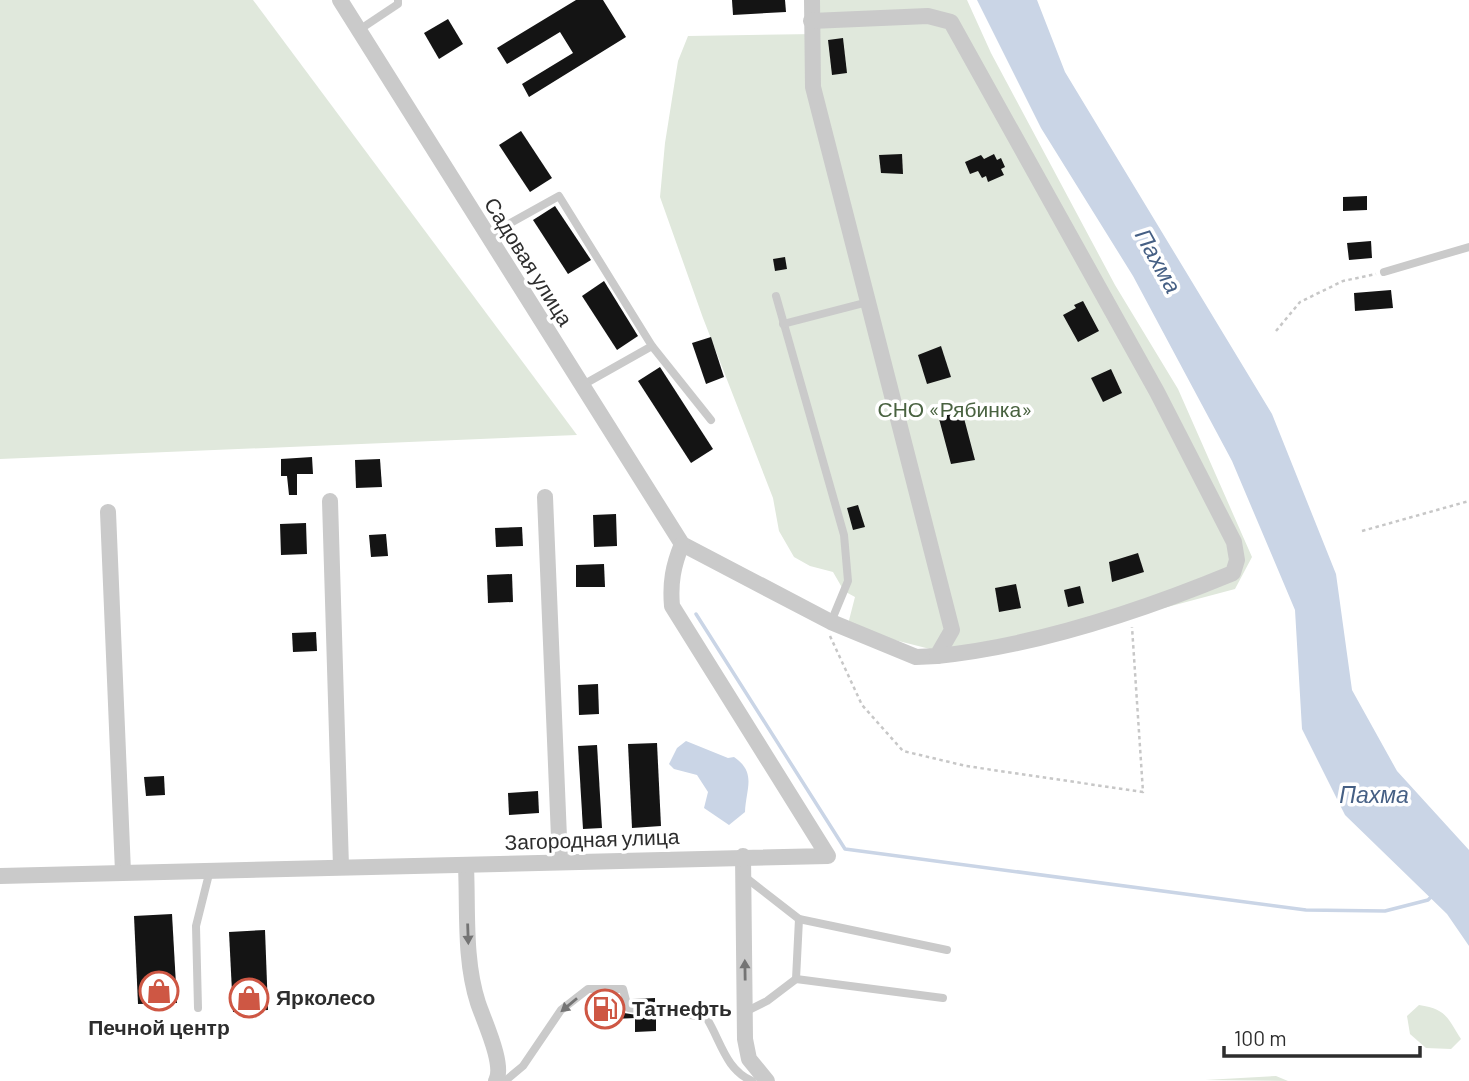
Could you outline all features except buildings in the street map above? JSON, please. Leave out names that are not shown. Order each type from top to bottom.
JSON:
[{"type":"street","name":"Садовая улица","points":[[340,0],[682,544]]},
{"type":"street","points":[[812,0],[813,87],[953,630],[937,656]]},
{"type":"street","points":[[682,544],[826,620],[916,657],[981,651],[1045,636],[1128,611],[1177,596],[1233,573],[1237,560],[1234,542],[1157,392],[951,22],[928,16],[811,21]]},
{"type":"street","points":[[545,497],[560,862]]},
{"type":"street","points":[[330,501],[341,867]]},
{"type":"street","points":[[108,512],[123,872]]},
{"type":"street","name":"Загородная улица","points":[[0,876],[828,856],[672,606],[672,569],[682,544]]},
{"type":"street","points":[[743,856],[745,1039],[749,1059],[767,1081]]},
{"type":"street","points":[[467,866],[469,959],[477,998],[499,1063],[496,1081]]},
{"type":"lane","points":[[359,30],[398,4],[398,0]]},
{"type":"lane","points":[[487,236],[559,196],[652,346],[711,420]]},
{"type":"lane","points":[[1384,272],[1469,247]]},
{"type":"lane","points":[[776,296],[844,535],[848,581],[826,620]]},
{"type":"lane","points":[[783,324],[869,302]]},
{"type":"lane","points":[[581,386],[652,346]]},
{"type":"lane","points":[[198,1008],[196,926],[210,870]]},
{"type":"lane","points":[[744,877],[800,919],[947,950]]},
{"type":"lane","points":[[796,979],[800,919]]},
{"type":"lane","points":[[745,1012],[767,1001],[796,979],[943,998]]},
{"type":"lane","points":[[505,1081],[523,1066],[561,1010],[588,989],[623,989],[628,1008],[706,1017],[728,1061],[739,1075],[752,1081]]},
{"type":"path","points":[[1276,331],[1300,302],[1343,281],[1384,272]]},
{"type":"path","points":[[1362,531],[1469,501]]},
{"type":"path","points":[[826,620],[862,705],[903,751],[966,766],[1143,792],[1132,617],[1128,611]]},
{"type":"green space","points":[[0,0],[253,0],[577,435],[0,459]]},
{"type":"green space","name":"СНО «Рябинка»","points":[[815,0],[967,0],[991,53],[1115,285],[1178,389],[1252,557],[1235,589],[1130,617],[938,651],[847,628],[855,597],[844,591],[833,572],[810,566],[794,557],[779,531],[773,498],[703,318],[660,197],[665,143],[678,61],[688,36],[816,34]]},
{"type":"green space","points":[[1419,1005],[1435,1009],[1449,1020],[1461,1039],[1451,1049],[1426,1048],[1410,1034],[1407,1016]]},
{"type":"green space","points":[[1276,1076],[1288,1081],[1205,1080]]},
{"type":"water","name":"Пахма","points":[[977,0],[1037,0],[1065,72],[1272,414],[1336,574],[1352,690],[1397,771],[1469,850],[1469,946],[1447,914],[1345,815],[1302,729],[1295,610],[1232,461],[1133,276],[1041,128]]},
{"type":"water","points":[[686,741],[728,758],[734,757],[746,769],[748,782],[745,812],[729,825],[704,808],[708,792],[697,775],[674,769],[669,764],[677,748]]},
{"type":"waterway","points":[[696,614],[845,849],[1306,910],[1385,911],[1428,900],[1432,896]]},
{"type":"place","name":"Печной центр","points":[[159,991]]},
{"type":"place","name":"Ярколесо","points":[[249,998]]},
{"type":"place","name":"Татнефть","points":[[605,1009]]}]
